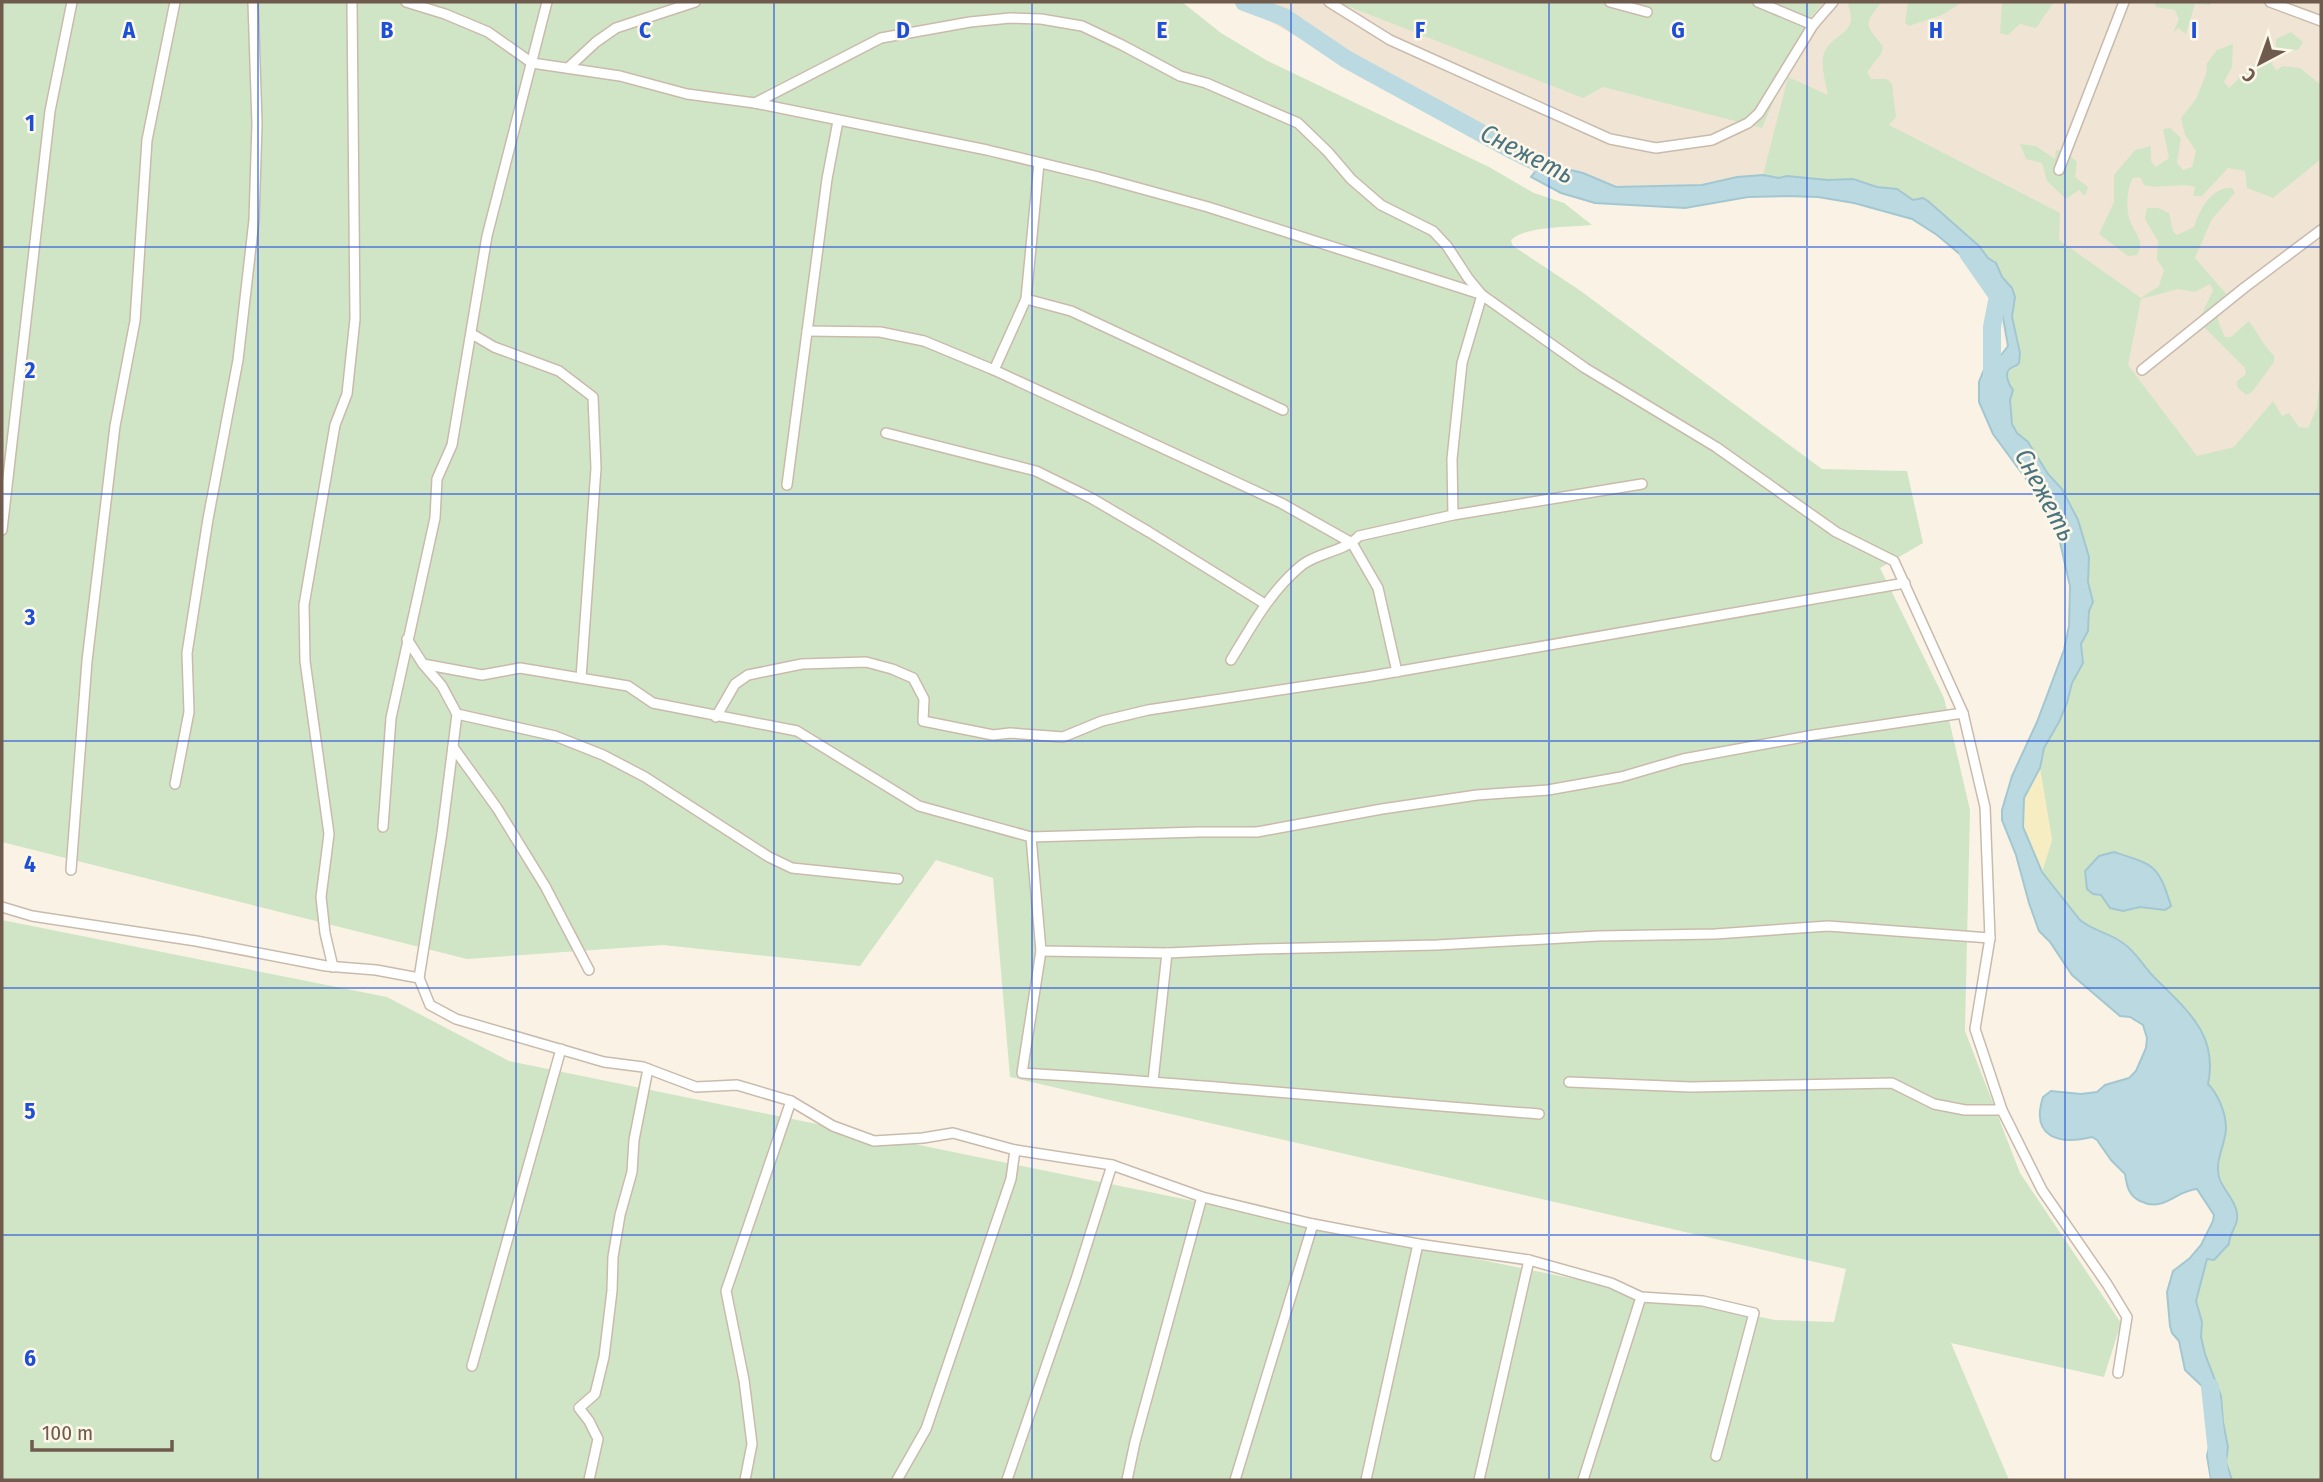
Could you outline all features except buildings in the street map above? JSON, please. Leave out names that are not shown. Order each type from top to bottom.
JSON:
[{"type":"street","points":[[2,530],[50,111],[72,2]]},
{"type":"street","points":[[71,870],[90,634],[115,426],[135,321],[147,140],[176,2]]},
{"type":"street","points":[[175,784],[189,712],[187,653],[208,519],[238,360],[254,220],[257,124],[253,2]]},
{"type":"street","points":[[333,967],[325,933],[321,897],[329,834],[305,661],[304,605],[335,425],[347,394],[355,319],[352,2]]},
{"type":"street","points":[[406,2],[488,32],[532,62],[620,76],[687,94],[755,103],[1039,163],[1208,207],[1482,295],[1585,368],[1716,447],[1836,532],[1894,561],[1963,713],[1985,807],[1990,938],[1975,1029],[2002,1110],[2042,1191],[2127,1317],[2118,1373]]},
{"type":"street","points":[[383,827],[391,718],[435,518],[437,479],[452,445],[487,236],[547,2]]},
{"type":"street","points":[[568,68],[596,41],[616,29],[695,2]]},
{"type":"street","points":[[1329,2],[1391,40],[1610,139],[1656,148],[1712,140],[1748,123],[1759,113],[1813,25],[1833,2]]},
{"type":"street","points":[[1610,2],[1647,12]]},
{"type":"street","points":[[1758,2],[1813,25]]},
{"type":"street","points":[[2059,170],[2124,2]]},
{"type":"street","points":[[2270,2],[2321,21]]},
{"type":"street","points":[[755,103],[881,38],[970,22],[1010,18],[1041,19],[1082,26],[1180,76],[1206,83],[1298,123],[1351,179],[1381,205],[1433,231],[1482,295]]},
{"type":"street","points":[[787,485],[827,179],[838,121]]},
{"type":"street","points":[[994,370],[1026,299],[1039,163]]},
{"type":"street","points":[[2142,370],[2321,230]]},
{"type":"street","points":[[1453,514],[1452,459],[1462,363],[1482,295]]},
{"type":"street","points":[[1026,299],[1071,311],[1283,410]]},
{"type":"street","points":[[807,331],[880,332],[925,341],[994,370],[1281,503],[1352,544],[1378,588],[1397,671]]},
{"type":"street","points":[[472,334],[494,346],[559,371],[593,397],[596,468],[581,678]]},
{"type":"street","points":[[886,433],[1036,471],[1091,498],[1265,604]]},
{"type":"street","points":[[1231,660],[1265,604],[1303,564],[1352,544],[1359,536],[1453,514],[1642,485]]},
{"type":"street","points":[[716,717],[735,684],[748,675],[802,664],[866,662],[913,678],[924,699],[923,721],[993,734],[1063,737],[1102,721],[1147,710],[1397,671],[1905,583]]},
{"type":"street","points":[[407,639],[442,686],[457,714],[442,833],[419,978],[430,1005],[456,1019],[604,1062],[648,1069],[696,1087],[737,1084],[791,1101],[833,1126],[874,1141],[953,1133],[1015,1150],[1112,1165],[1202,1197],[1313,1224],[1418,1244],[1529,1260],[1611,1283],[1641,1297],[1703,1301],[1754,1313],[1716,1456]]},
{"type":"street","points":[[424,664],[482,676],[520,668],[628,686],[653,704],[796,732],[919,806],[1031,837],[1257,832],[1478,795],[1548,790],[1621,777],[1683,759],[1814,735],[1963,713]]},
{"type":"street","points":[[457,714],[555,736],[603,755],[645,776],[769,857],[792,868],[898,880]]},
{"type":"street","points":[[453,747],[498,808],[545,886],[589,970]]},
{"type":"street","points":[[1031,837],[1041,951],[1022,1073],[1153,1081],[1539,1114]]},
{"type":"street","points":[[2,907],[32,916],[196,941],[333,967],[419,978]]},
{"type":"street","points":[[1041,951],[1167,953],[1437,946],[1598,936],[1715,934],[1828,926],[1990,938]]},
{"type":"street","points":[[1153,1081],[1167,953]]},
{"type":"street","points":[[472,1366],[561,1049]]},
{"type":"street","points":[[589,1480],[598,1439],[579,1408],[596,1394],[604,1357],[612,1291],[613,1256],[620,1215],[632,1172],[634,1140],[648,1069]]},
{"type":"street","points":[[1569,1082],[1691,1087],[1892,1083],[1934,1104],[1965,1110],[2002,1110]]},
{"type":"street","points":[[745,1480],[752,1444],[744,1380],[726,1291],[791,1101]]},
{"type":"street","points":[[897,1480],[926,1429],[1011,1179],[1015,1150]]},
{"type":"street","points":[[1007,1480],[1112,1165]]},
{"type":"street","points":[[1127,1480],[1202,1197]]},
{"type":"street","points":[[1235,1480],[1313,1224]]},
{"type":"street","points":[[1366,1480],[1418,1244]]},
{"type":"street","points":[[1479,1480],[1529,1260]]},
{"type":"street","points":[[1583,1480],[1641,1297]]},
{"type":"shaded area","points":[[1235,2],[2321,2],[2321,1480],[2225,1480],[2213,1100],[2032,865],[2018,795],[2077,661],[2081,550],[2014,352],[2004,291],[1962,236],[1890,194],[1612,194],[1522,161]]},
{"type":"green space","points":[[2,2],[1182,2],[1221,33],[1266,60],[1489,167],[1534,193],[1564,203],[1592,225],[1527,232],[1511,240],[1513,246],[1578,289],[1822,469],[1907,471],[1923,543],[1880,568],[1944,698],[1970,810],[1965,1031],[2020,1173],[2121,1323],[2104,1377],[1951,1343],[2009,1480],[2,1480],[2,920],[387,997],[509,1061],[1775,1320],[1834,1322],[1846,1269],[1010,1077],[993,878],[936,860],[860,966],[663,945],[467,959],[2,842]]},
{"type":"green space","points":[[1337,2],[1824,2],[1809,19],[1762,128],[1603,87],[1583,98]]},
{"type":"green space","points":[[1847,2],[1882,2],[1869,24],[1872,33],[1883,46],[1881,54],[1867,72],[1871,79],[1887,79],[1892,84],[1896,117],[1889,125],[2060,213],[2059,240],[2141,298],[2159,286],[2164,270],[2157,260],[2158,241],[2145,219],[2147,208],[2158,208],[2169,213],[2173,231],[2177,235],[2194,227],[2212,195],[2225,188],[2232,188],[2235,193],[2212,219],[2195,258],[2229,297],[2218,316],[2225,337],[2231,337],[2249,321],[2274,356],[2274,362],[2252,392],[2246,395],[2237,387],[2237,381],[2246,374],[2245,368],[2204,327],[2201,316],[2213,290],[2210,284],[2195,292],[2178,289],[2141,299],[2128,365],[2197,456],[2234,447],[2273,401],[2282,416],[2289,413],[2299,427],[2308,428],[2317,407],[2321,369],[2321,1480],[2232,1480],[2226,1461],[2228,1447],[2221,1396],[2205,1354],[2201,1337],[2202,1322],[2196,1301],[2204,1262],[2229,1239],[2236,1209],[2218,1173],[2222,1146],[2215,1091],[2207,1084],[2210,1066],[2208,1050],[2195,1021],[2129,947],[2121,940],[2080,920],[2042,872],[2052,840],[2040,768],[2044,748],[2059,722],[2072,683],[2083,663],[2081,644],[2088,631],[2089,611],[2093,602],[2088,582],[2089,557],[2062,489],[2012,424],[2007,376],[2011,368],[2016,367],[2020,353],[2012,317],[2015,297],[2012,288],[2002,277],[1996,263],[1928,201],[1913,200],[1897,190],[1853,179],[1828,180],[1787,176],[1779,178],[1763,175],[1788,77],[1828,95],[1823,57],[1831,43],[1848,28],[1851,14]],"holes":[[[2101,894],[2165,910],[2140,907],[2123,910],[2110,907]]]},
{"type":"green space","points":[[1908,2],[1961,3],[1942,15],[1909,26],[1905,23]]},
{"type":"green space","points":[[2002,2],[2054,2],[2036,28],[2020,24],[2008,35],[2000,33]]},
{"type":"green space","points":[[2154,2],[2208,2],[2211,5],[2195,4],[2186,34],[2178,28],[2173,33],[2179,19],[2175,10],[2156,7]]},
{"type":"green space","points":[[2291,32],[2303,42],[2299,49],[2275,56],[2272,64],[2276,70],[2283,66],[2300,68],[2321,85],[2321,159],[2273,198],[2247,188],[2245,171],[2228,168],[2202,196],[2193,196],[2195,187],[2150,186],[2144,185],[2140,177],[2133,178],[2128,191],[2128,208],[2129,218],[2140,245],[2137,255],[2128,256],[2099,234],[2114,202],[2114,175],[2135,150],[2151,146],[2151,161],[2156,167],[2169,158],[2163,129],[2170,128],[2181,138],[2177,163],[2183,170],[2192,167],[2196,151],[2185,135],[2181,118],[2196,99],[2206,74],[2207,63],[2217,50],[2233,44],[2232,67],[2224,82],[2229,88],[2253,65],[2271,53],[2276,47],[2276,39]]},
{"type":"green space","points":[[2020,144],[2036,146],[2055,159],[2056,150],[2065,151],[2077,162],[2075,177],[2088,187],[2085,196],[2079,190],[2066,199],[2047,181],[2042,163],[2026,159]]},
{"type":"sand","points":[[2040,768],[2052,840],[2042,872],[2023,827],[2024,798]]},
{"type":"water","points":[[1545,159],[1558,167],[1583,173],[1616,187],[1702,185],[1737,177],[1763,175],[1779,178],[1787,176],[1828,180],[1853,179],[1877,187],[1897,189],[1913,200],[1923,198],[1928,201],[1996,263],[2002,277],[2012,288],[2015,297],[2012,317],[2020,353],[2019,363],[2007,373],[2013,390],[2010,400],[2012,424],[2062,489],[2078,520],[2089,557],[2088,582],[2093,602],[2089,611],[2088,631],[2081,644],[2083,663],[2072,683],[2059,722],[2044,748],[2040,768],[2024,798],[2023,827],[2042,872],[2080,920],[2131,950],[2187,1011],[2204,1036],[2210,1066],[2208,1084],[2221,1104],[2226,1122],[2218,1165],[2219,1175],[2234,1204],[2237,1219],[2229,1244],[2214,1260],[2207,1259],[2196,1301],[2202,1322],[2201,1337],[2205,1354],[2221,1396],[2228,1447],[2226,1462],[2232,1480],[2211,1480],[2207,1456],[2216,1417],[2204,1388],[2185,1370],[2179,1341],[2170,1326],[2167,1292],[2173,1271],[2201,1245],[2214,1215],[2197,1189],[2163,1203],[2149,1204],[2136,1199],[2127,1186],[2125,1174],[2097,1140],[2092,1137],[2059,1139],[2044,1130],[2041,1122],[2043,1097],[2051,1091],[2081,1094],[2097,1092],[2105,1085],[2129,1078],[2136,1071],[2146,1048],[2147,1038],[2143,1025],[2130,1017],[2120,1016],[2072,975],[2050,942],[2039,931],[2016,855],[2002,820],[2002,810],[2012,776],[2037,722],[2064,650],[2069,626],[2070,586],[2059,538],[2049,510],[1993,434],[1979,402],[1979,382],[1985,367],[2008,346],[2001,306],[1986,276],[1937,235],[1912,219],[1854,203],[1818,197],[1787,196],[1748,197],[1685,208],[1595,203],[1561,193],[1531,177]]},
{"type":"water","points":[[2114,852],[2153,868],[2162,882],[2171,906],[2165,910],[2140,907],[2123,911],[2110,908],[2101,895],[2093,894],[2087,889],[2085,871],[2099,856]]},
{"type":"waterway","name":"Снежеть","points":[[1244,2],[1284,17],[1346,59],[1560,174]]},
{"type":"waterway","name":"Снежеть","points":[[1968,253],[1998,296],[1992,327],[1992,383]]},
{"type":"waterway","name":"Снежеть","points":[[2210,1387],[2220,1480]]}]
